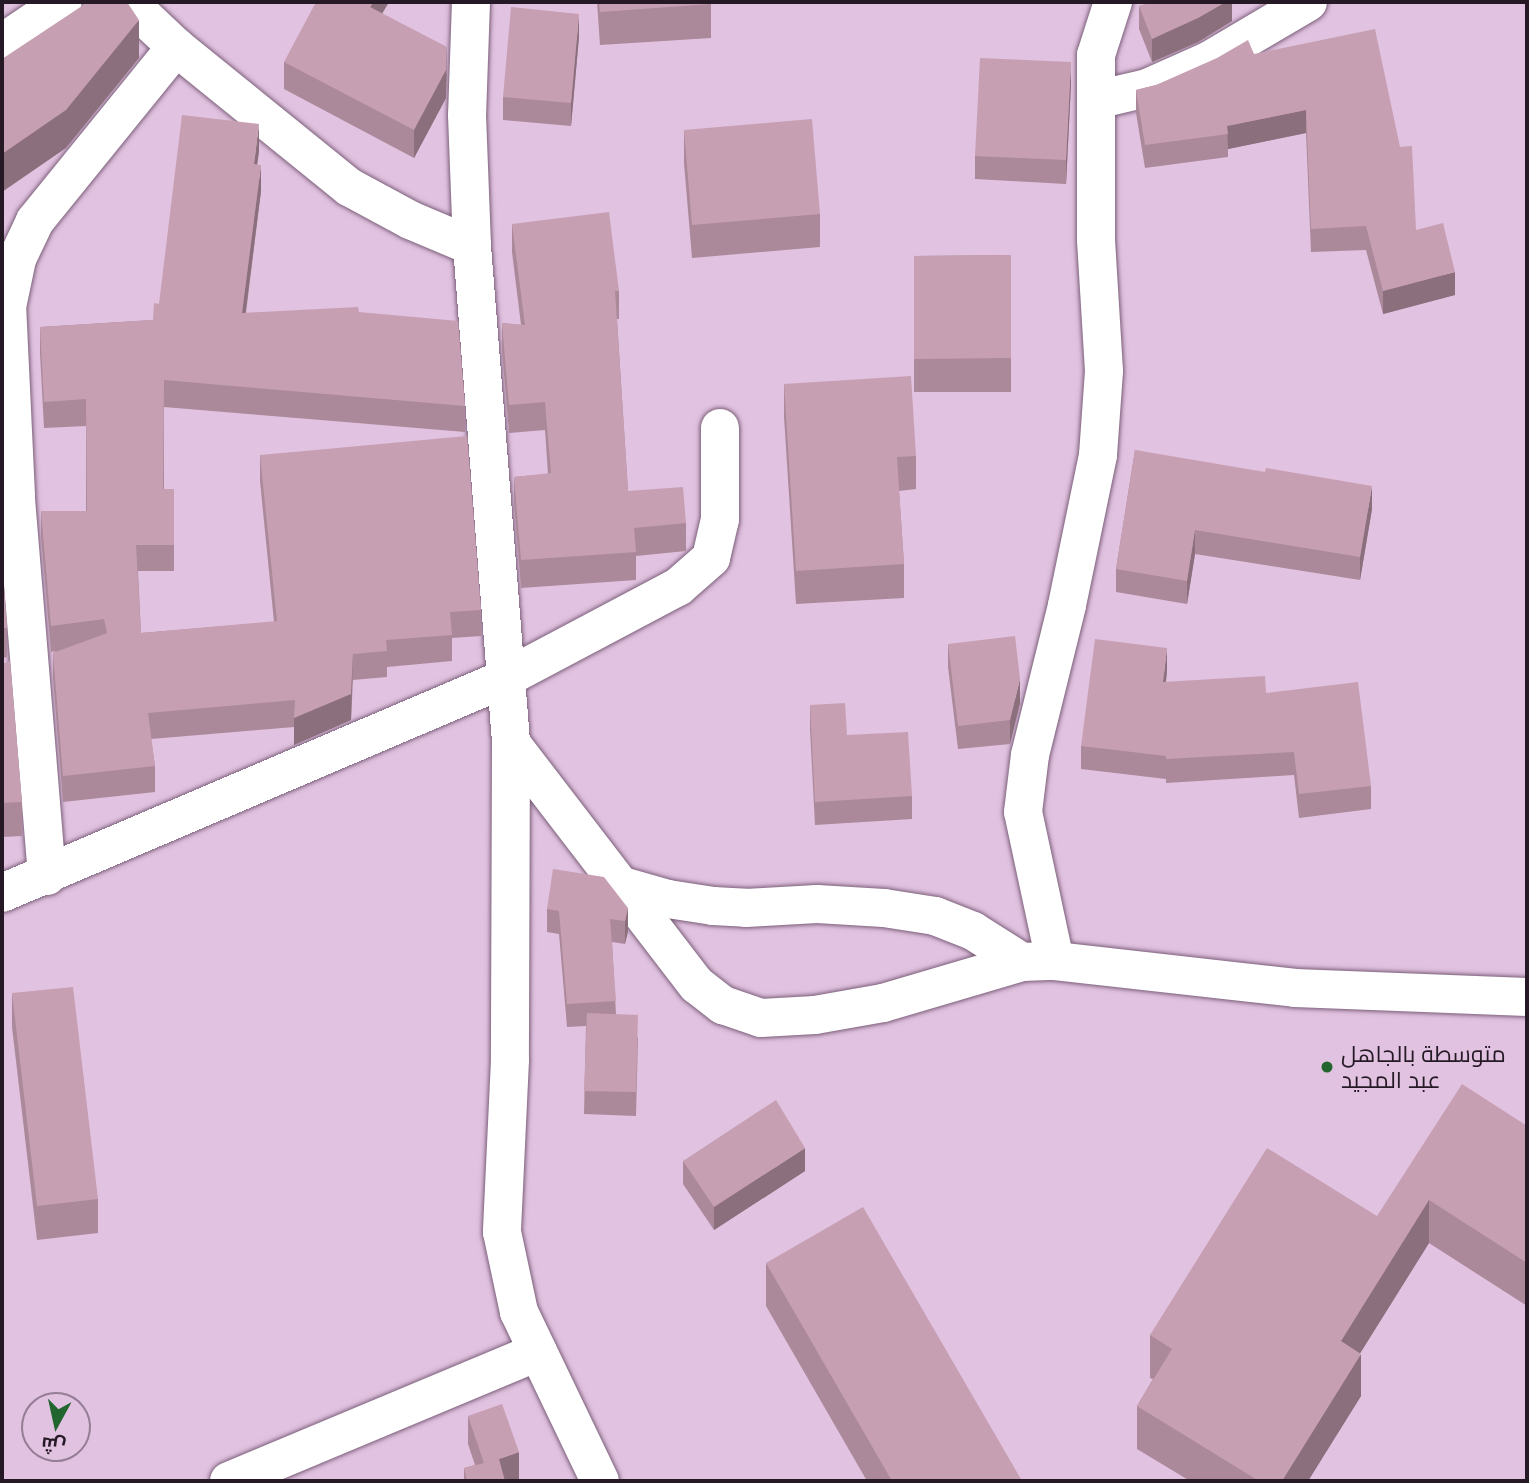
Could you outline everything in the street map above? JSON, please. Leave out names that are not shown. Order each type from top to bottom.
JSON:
[{"type":"street","points":[[2,43],[63,2]]},
{"type":"street","points":[[123,2],[139,12],[176,47],[349,187],[410,220],[472,246]]},
{"type":"street","points":[[471,2],[467,115],[472,246],[511,743],[510,1060],[502,1232],[519,1312],[600,1481]]},
{"type":"street","points":[[1039,962],[1023,812],[1030,755],[1067,605],[1098,455],[1104,371],[1096,239],[1096,55],[1113,2]]},
{"type":"street","points":[[1096,100],[1147,88],[1209,61],[1308,2]]},
{"type":"street","points":[[47,876],[6,397],[7,307],[17,259],[35,221],[176,47]]},
{"type":"street","points":[[2,893],[505,679],[678,587],[712,558],[720,520],[720,428]]},
{"type":"street","points":[[511,743],[697,985],[723,1005],[761,1018],[816,1015],[883,1003],[1039,962]]},
{"type":"street","points":[[619,885],[668,899],[713,906],[746,908],[817,904],[884,908],[935,916],[1039,962],[1295,988],[1527,997]]},
{"type":"street","points":[[229,1481],[538,1352]]},
{"type":"building","points":[[88,2],[127,2],[139,20],[66,110],[2,154],[2,59]]},
{"type":"building","points":[[316,2],[373,2],[370,7],[447,47],[446,70],[414,130],[284,62]]},
{"type":"building","points":[[599,2],[711,2],[711,4],[600,12]]},
{"type":"building","points":[[1150,2],[1226,2],[1152,39],[1139,6]]},
{"type":"building","points":[[511,7],[579,14],[571,103],[503,97]]},
{"type":"building","points":[[1375,29],[1400,147],[1412,146],[1416,230],[1443,223],[1455,272],[1383,291],[1366,226],[1311,229],[1306,110],[1227,126],[1228,134],[1145,145],[1136,90],[1156,85],[1217,58],[1248,40],[1254,54]]},
{"type":"building","points":[[980,58],[1071,62],[1066,160],[975,156]]},
{"type":"building","points":[[182,115],[259,124],[254,164],[261,165],[242,313],[358,307],[359,312],[458,321],[465,406],[164,380],[163,489],[174,489],[174,545],[136,545],[141,633],[277,621],[260,455],[467,436],[481,610],[450,612],[452,635],[386,640],[387,651],[353,654],[351,694],[294,718],[295,700],[148,713],[155,766],[63,776],[53,653],[107,633],[104,619],[51,626],[41,511],[87,511],[86,399],[44,402],[40,327],[153,320],[154,303],[159,304]]},
{"type":"building","points":[[812,119],[820,214],[692,225],[684,130]]},
{"type":"building","points":[[609,212],[619,291],[615,291],[628,491],[683,487],[686,523],[634,528],[636,552],[521,560],[514,477],[551,473],[545,402],[509,405],[502,323],[525,325],[512,224]]},
{"type":"building","points":[[1011,255],[1011,358],[914,359],[914,256]]},
{"type":"building","points":[[911,376],[916,456],[897,457],[904,564],[796,571],[784,384]]},
{"type":"building","points":[[1135,450],[1265,472],[1266,468],[1372,486],[1360,557],[1195,530],[1187,581],[1116,569]]},
{"type":"building","points":[[2,560],[7,628],[2,628]]},
{"type":"building","points":[[1015,636],[1020,679],[1010,720],[958,726],[948,644]]},
{"type":"building","points":[[1095,639],[1167,648],[1163,682],[1265,676],[1266,693],[1358,682],[1371,786],[1299,794],[1294,752],[1166,759],[1166,756],[1081,746]]},
{"type":"building","points":[[10,661],[22,802],[2,803],[2,664]]},
{"type":"building","points":[[845,703],[847,735],[908,732],[912,796],[815,802],[810,705]]},
{"type":"building","points":[[553,869],[604,877],[628,908],[625,921],[610,919],[616,1001],[567,1004],[559,911],[547,909]]},
{"type":"building","points":[[73,987],[98,1199],[37,1206],[12,993]]},
{"type":"building","points":[[587,1013],[638,1015],[636,1092],[584,1091]]},
{"type":"building","points":[[1462,1084],[1527,1126],[1527,1263],[1429,1200],[1341,1341],[1361,1354],[1282,1481],[1259,1481],[1137,1406],[1172,1349],[1150,1335],[1267,1148],[1377,1216]]},
{"type":"building","points":[[776,1100],[805,1148],[714,1207],[683,1161]]},
{"type":"building","points":[[863,1207],[1022,1481],[892,1481],[766,1263]]},
{"type":"building","points":[[502,1404],[519,1452],[499,1459],[505,1481],[467,1481],[464,1468],[484,1463],[468,1416]]},
{"type":"place","name":"متوسطة بالجاهل عبد المجيد","points":[[1327,1067]]}]
